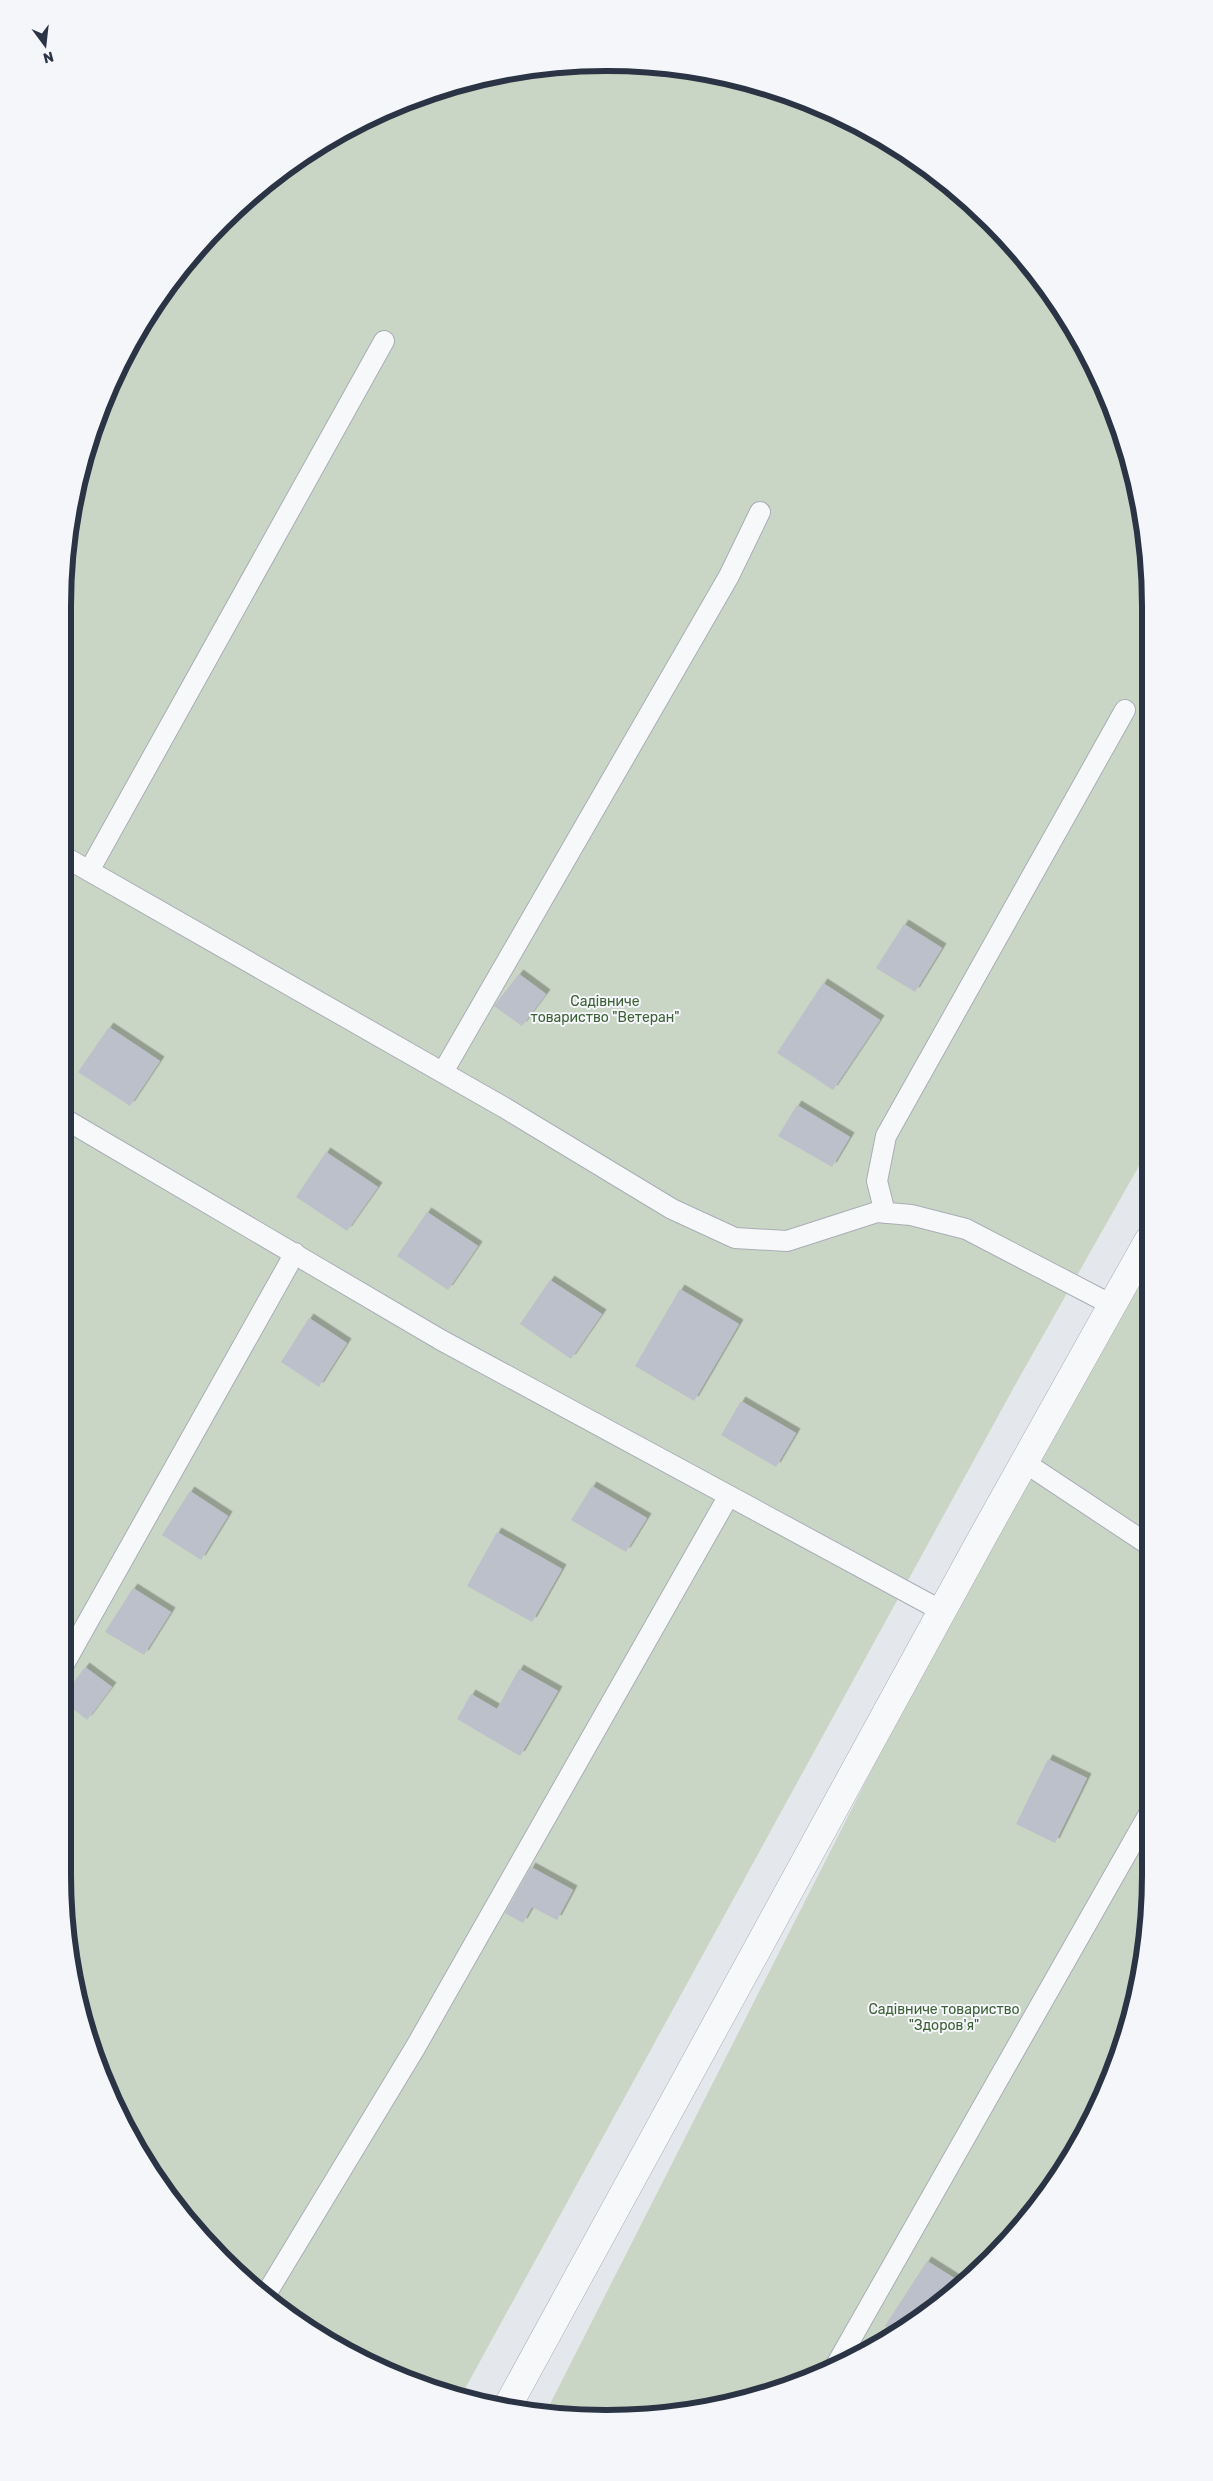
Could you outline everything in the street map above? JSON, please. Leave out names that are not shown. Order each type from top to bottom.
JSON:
[{"type":"street","points":[[511,2400],[1024,1462],[1142,1252]]},
{"type":"lane","points":[[89,871],[384,341]]},
{"type":"lane","points":[[443,1072],[729,576],[760,512]]},
{"type":"lane","points":[[885,1213],[877,1181],[886,1136],[1125,710]]},
{"type":"lane","points":[[71,861],[443,1072],[672,1209],[735,1238],[787,1241],[877,1212],[911,1215],[966,1230],[1112,1305]]},
{"type":"lane","points":[[71,1123],[441,1340],[942,1612]]},
{"type":"lane","points":[[71,1650],[295,1253]]},
{"type":"lane","points":[[1024,1462],[1142,1540]]},
{"type":"lane","points":[[270,2290],[415,2048],[728,1497]]},
{"type":"lane","points":[[841,2356],[1142,1826]]},
{"type":"green space","name":"Садівниче товариство \"Ветеран\"","points":[[571,72],[642,72],[676,76],[745,89],[779,100],[843,126],[874,143],[904,161],[959,204],[985,228],[1031,281],[1052,309],[1087,370],[1101,402],[1124,468],[1137,537],[1141,571],[1142,1161],[1014,1387],[464,2391],[402,2369],[370,2355],[309,2320],[254,2277],[228,2253],[182,2200],[161,2172],[126,2111],[112,2079],[89,2013],[76,1944],[72,1910],[72,571],[82,502],[89,468],[100,434],[126,370],[161,309],[204,254],[254,204],[309,161],[370,126],[402,112],[468,89],[537,76]]},
{"type":"green space","name":"Садівниче товариство \"Здоров'я\"","points":[[1142,1249],[1141,1910],[1137,1944],[1124,2013],[1101,2079],[1087,2111],[1052,2172],[1009,2227],[985,2253],[932,2299],[904,2320],[874,2338],[843,2355],[811,2369],[745,2392],[676,2405],[642,2409],[606,2410],[549,2406],[1082,1355]]},
{"type":"building","points":[[904,924],[942,948],[915,992],[876,968]]},
{"type":"building","points":[[519,974],[546,994],[522,1026],[494,1006]]},
{"type":"building","points":[[823,983],[880,1020],[833,1090],[777,1053]]},
{"type":"building","points":[[109,1027],[160,1061],[130,1106],[78,1072]]},
{"type":"building","points":[[797,1105],[850,1137],[832,1167],[778,1136]]},
{"type":"building","points":[[326,1152],[378,1187],[347,1231],[296,1197]]},
{"type":"building","points":[[427,1212],[478,1246],[448,1290],[397,1256]]},
{"type":"building","points":[[550,1280],[602,1314],[571,1359],[520,1324]]},
{"type":"building","points":[[680,1289],[739,1324],[694,1401],[635,1366]]},
{"type":"building","points":[[309,1318],[347,1343],[319,1387],[281,1362]]},
{"type":"building","points":[[741,1401],[796,1433],[776,1467],[721,1435]]},
{"type":"building","points":[[592,1486],[647,1518],[626,1552],[571,1520]]},
{"type":"building","points":[[190,1491],[228,1516],[201,1560],[162,1535]]},
{"type":"building","points":[[497,1532],[562,1569],[532,1622],[467,1586]]},
{"type":"building","points":[[133,1588],[171,1612],[144,1655],[105,1632]]},
{"type":"building","points":[[85,1667],[112,1687],[87,1720],[71,1707],[71,1686]]},
{"type":"building","points":[[519,1669],[558,1691],[520,1756],[457,1719],[471,1694],[497,1709]]},
{"type":"building","points":[[1048,1759],[1087,1778],[1055,1843],[1016,1824]]},
{"type":"building","points":[[531,1867],[573,1890],[557,1920],[532,1907],[523,1923],[505,1913]]},
{"type":"building","points":[[927,2261],[956,2279],[904,2320],[890,2329],[885,2326]]}]
